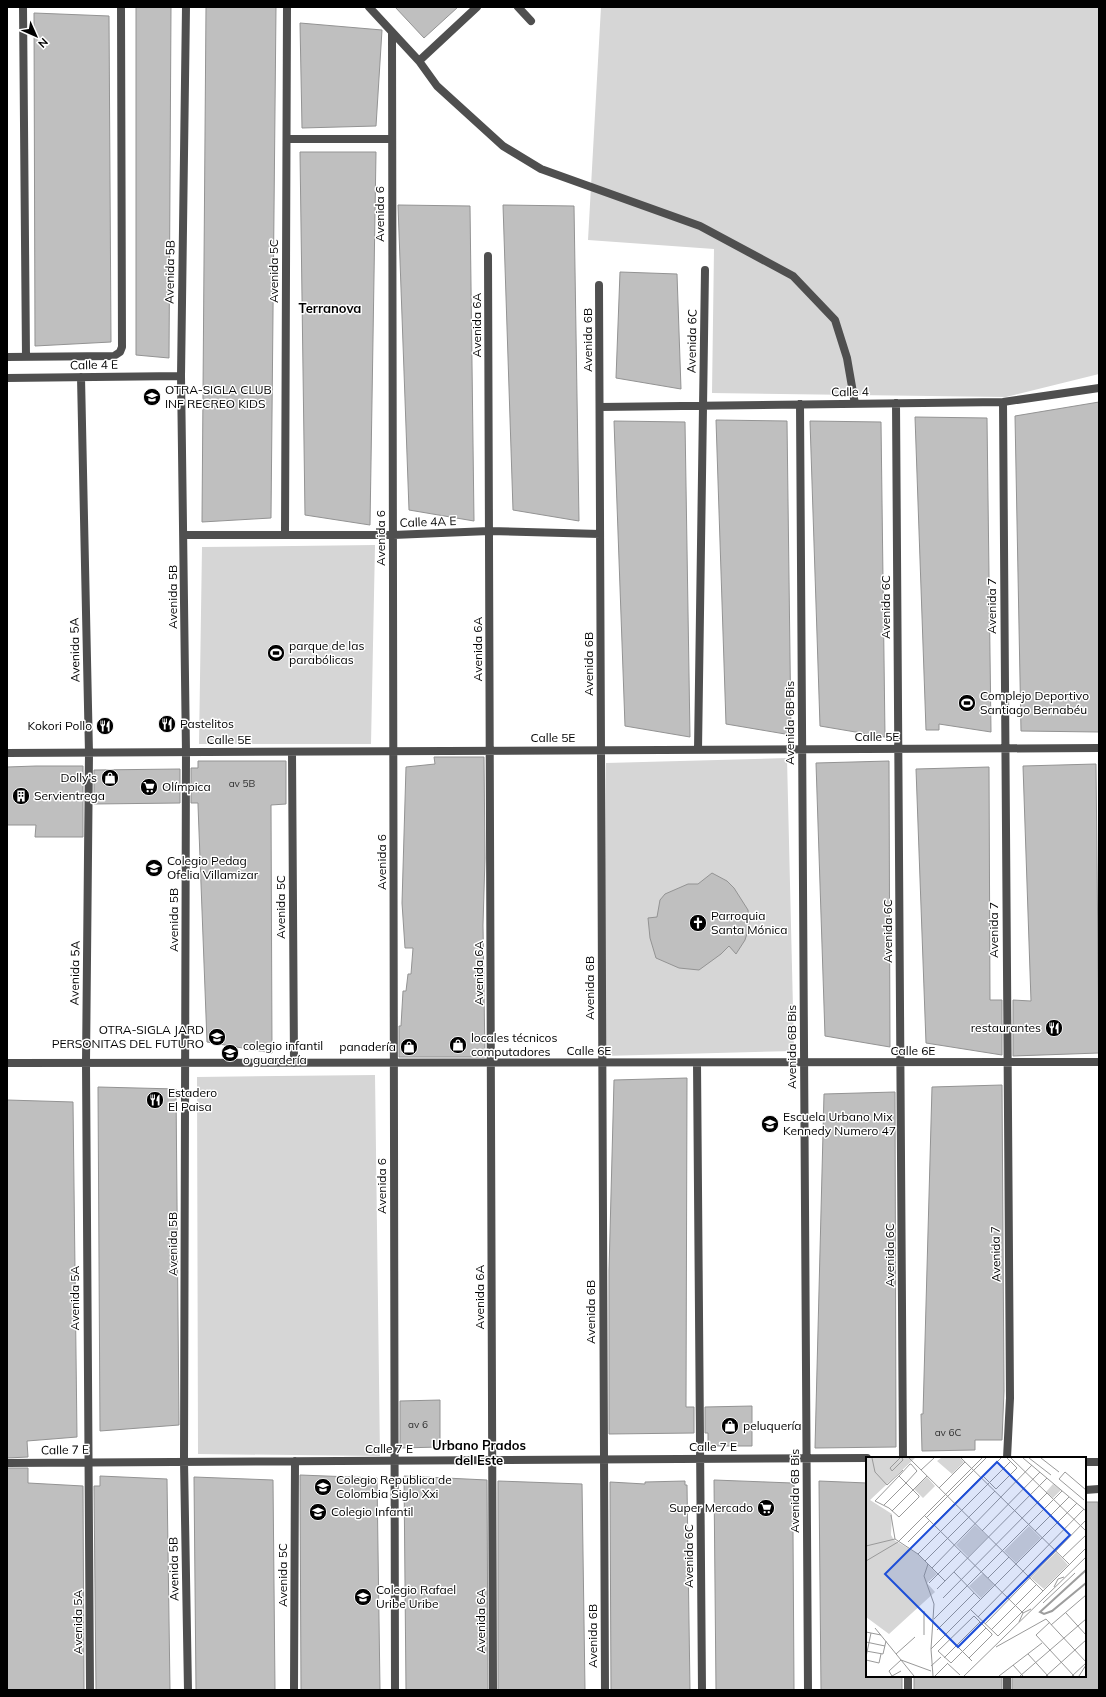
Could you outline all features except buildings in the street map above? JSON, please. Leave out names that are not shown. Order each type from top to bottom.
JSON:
[{"type":"street","points":[[23,7],[26,357]]},
{"type":"street","points":[[7,357],[114,356],[120,352],[122,347],[121,7]]},
{"type":"street","name":"Avenida 5B","points":[[186,7],[181,376],[186,752],[184,1461],[188,1690]]},
{"type":"street","name":"Avenida 5C","points":[[285,535],[287,7]]},
{"type":"street","points":[[369,7],[419,61],[437,86],[503,146],[541,169],[700,226],[794,276],[835,320],[848,358],[855,404]]},
{"type":"street","points":[[419,61],[477,7]]},
{"type":"street","points":[[518,7],[531,21]]},
{"type":"street","name":"Avenida 6","points":[[392,33],[395,1690]]},
{"type":"street","points":[[287,139],[392,139]]},
{"type":"street","name":"Avenida 6A","points":[[488,256],[493,1690]]},
{"type":"street","name":"Avenida 6C","points":[[698,750],[705,270]]},
{"type":"street","name":"Avenida 6B","points":[[599,285],[605,1690]]},
{"type":"street","name":"Calle 4 E","points":[[7,378],[181,376]]},
{"type":"street","name":"Avenida 5A","points":[[81,377],[89,753],[86,1063],[90,1690]]},
{"type":"street","name":"Calle 4","points":[[600,407],[1003,402],[1099,388]]},
{"type":"street","name":"Avenida 7","points":[[1003,402],[1006,1062],[1010,1398],[1007,1457]]},
{"type":"street","name":"Avenida 6C","points":[[896,403],[904,1457]]},
{"type":"street","name":"Avenida 6B Bis","points":[[800,404],[808,1690]]},
{"type":"street","name":"Calle 4A E","points":[[184,535],[393,535],[489,531],[600,534]]},
{"type":"street","name":"Calle 5E","points":[[7,753],[1099,748]]},
{"type":"street","name":"Avenida 5C","points":[[292,752],[294,1063]]},
{"type":"street","name":"Calle 6E","points":[[7,1064],[1099,1062]]},
{"type":"street","name":"Avenida 6C","points":[[697,1063],[702,1690]]},
{"type":"street","name":"Calle 7 E","points":[[7,1463],[866,1458]]},
{"type":"street","name":"Avenida 5C","points":[[294,1690],[295,1461]]},
{"type":"street","points":[[1086,1462],[1099,1462]]},
{"type":"street","points":[[1086,1490],[1099,1489]]},
{"type":"street","points":[[908,1677],[908,1690]]},
{"type":"street","points":[[1007,1677],[1007,1690]]},
{"type":"shaded area","points":[[601,7],[1099,7],[1099,374],[1006,397],[712,393],[714,249],[588,240]]},
{"type":"shaded area","points":[[375,545],[371,744],[199,744],[202,547]]},
{"type":"shaded area","points":[[787,758],[794,1051],[603,1056],[606,763]]},
{"type":"shaded area","points":[[375,1075],[380,1456],[198,1454],[197,1077]]},
{"type":"place","name":"OTRA-SIGLA CLUB INF RECREO KIDS","points":[[152,397]]},
{"type":"place","name":"parque de las parabólicas","points":[[276,653]]},
{"type":"place","name":"Complejo Deportivo Santiago Bernabéu","points":[[967,703]]},
{"type":"place","name":"Pastelitos","points":[[167,724]]},
{"type":"place","name":"Kokori Pollo","points":[[105,726]]},
{"type":"place","name":"Dolly's","points":[[110,778]]},
{"type":"place","name":"Olímpica","points":[[149,787]]},
{"type":"place","name":"Servientrega","points":[[21,796]]},
{"type":"place","name":"Colegio Pedag Ofelia Villamizar","points":[[154,868]]},
{"type":"place","name":"Parroquia Santa Mónica","points":[[698,923]]},
{"type":"place","name":"restaurantes","points":[[1054,1028]]},
{"type":"place","name":"OTRA-SIGLA JARD PERSONITAS DEL FUTURO","points":[[217,1037]]},
{"type":"place","name":"locales técnicos computadores","points":[[458,1045]]},
{"type":"place","name":"panadería","points":[[409,1047]]},
{"type":"place","name":"colegio infantil o guardería","points":[[230,1053]]},
{"type":"place","name":"Estadero El Paisa","points":[[155,1100]]},
{"type":"place","name":"Escuela Urbano Mix Kennedy Numero 47","points":[[770,1124]]},
{"type":"place","name":"peluquería","points":[[730,1426]]},
{"type":"place","name":"Colegio Republica de Colombia Siglo Xxi","points":[[323,1487]]},
{"type":"place","name":"Super Mercado","points":[[766,1508]]},
{"type":"place","name":"Colegio Infantil","points":[[318,1512]]},
{"type":"place","name":"Colegio Rafael Uribe Uribe","points":[[363,1597]]},
{"type":"district","name":"Terranova","points":[[330,308]]},
{"type":"district","name":"Urbano Prados del Este","points":[[479,1452]]}]
